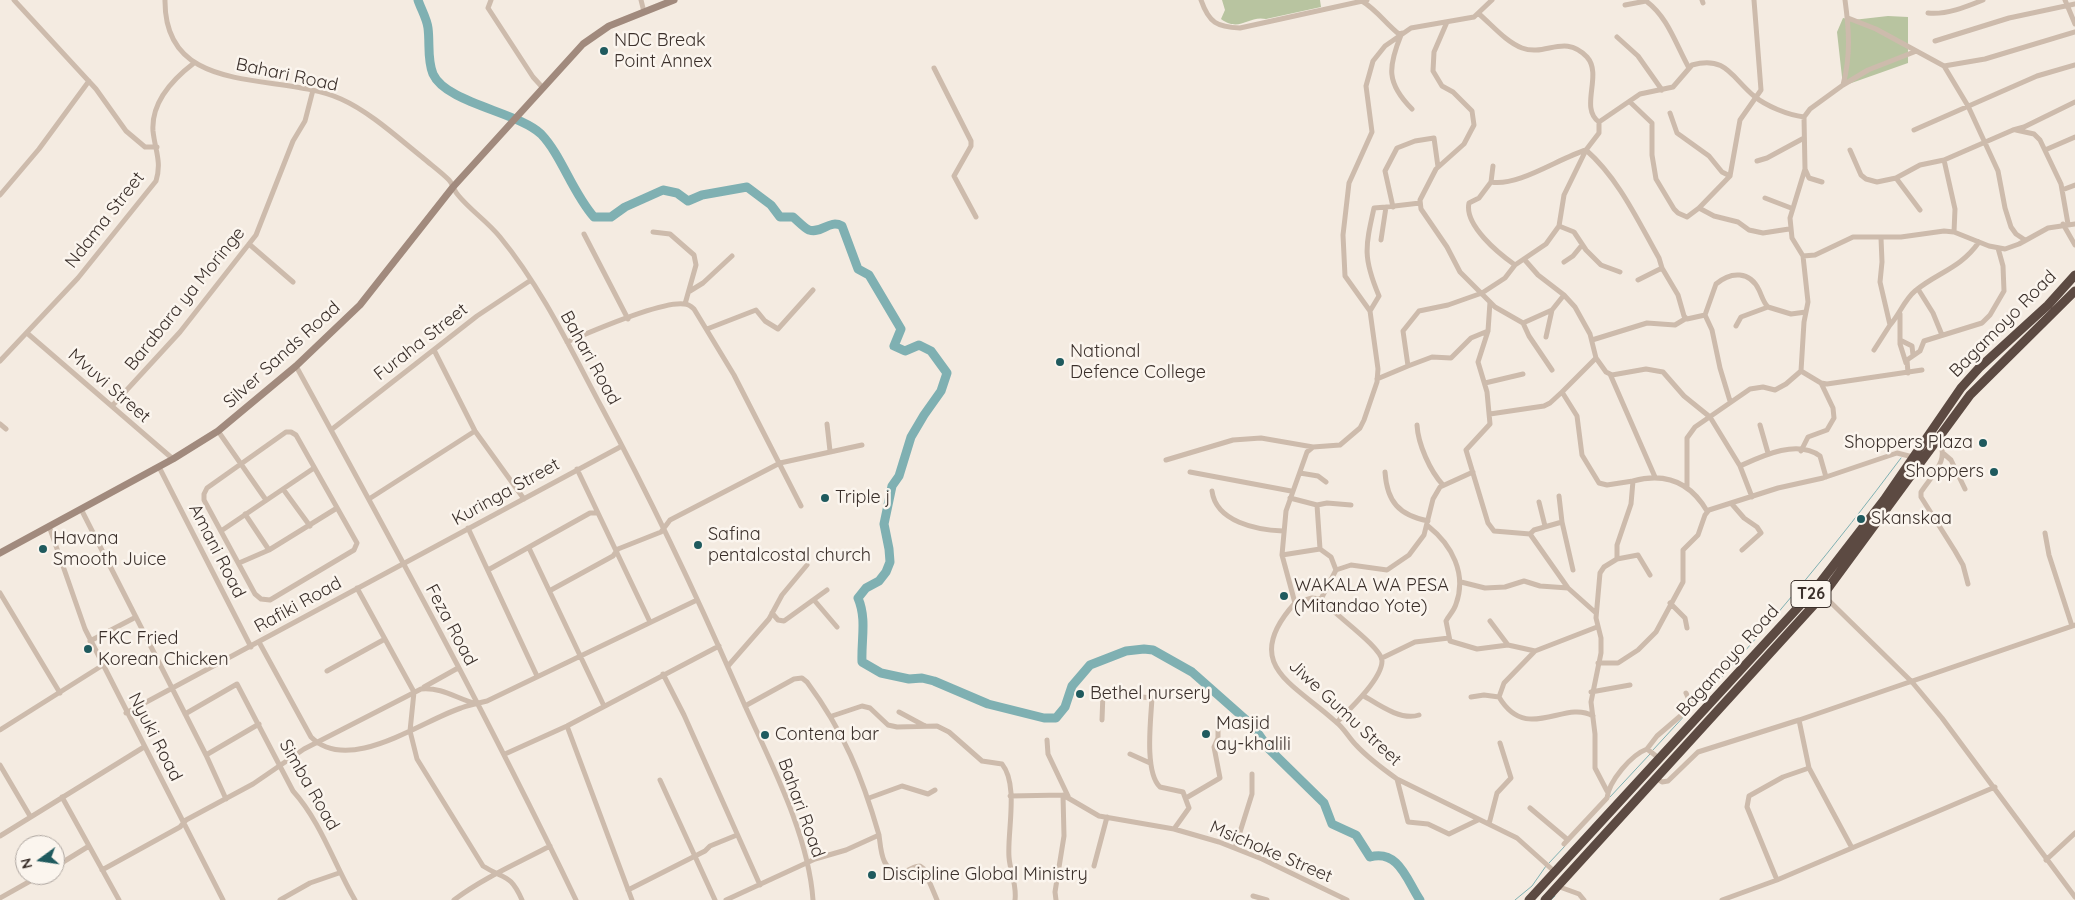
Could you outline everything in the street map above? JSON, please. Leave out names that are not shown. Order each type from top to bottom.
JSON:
[{"type":"highway","name":"Bagamoyo Road","points":[[1529,900],[1816,588],[1884,500],[1967,382],[2048,305],[2075,275]]},
{"type":"highway","name":"Bagamoyo Road","points":[[1546,900],[1823,595],[1986,376],[2075,291]]},
{"type":"street","points":[[14,0],[89,81],[113,115],[142,146],[157,147]]},
{"type":"street","name":"Bahari Road","points":[[165,0],[165,15],[172,39],[194,63],[223,75],[313,90],[340,98],[363,112],[450,181],[457,195],[500,237],[531,280],[567,342],[664,527],[719,646],[792,814],[807,863],[813,900]]},
{"type":"street","points":[[491,0],[488,8],[533,77],[543,88]]},
{"type":"street","points":[[641,0],[644,12]]},
{"type":"street","name":"Silver Sands Road","points":[[0,553],[159,467],[218,431],[296,366],[360,305],[453,187],[583,44],[609,26],[674,0]]},
{"type":"street","points":[[1201,0],[1214,23],[1223,28],[1240,28],[1341,3],[1364,0],[1399,34],[1402,34]]},
{"type":"street","points":[[1166,460],[1233,440],[1261,438],[1313,447],[1340,444],[1360,428],[1377,379],[1370,311],[1345,276],[1343,235],[1346,193],[1372,132],[1366,86],[1370,70],[1379,52],[1402,34],[1419,26],[1447,22],[1479,14],[1492,0]]},
{"type":"street","points":[[1630,102],[1652,123],[1652,155],[1656,179],[1674,209],[1685,217],[1699,208],[1730,176],[1740,120],[1755,97],[1762,90],[1754,0]]},
{"type":"street","points":[[1843,84],[1849,59],[1848,18],[1845,0]]},
{"type":"street","points":[[1928,13],[1944,12],[1983,0]]},
{"type":"street","points":[[1625,5],[1646,1],[1654,7],[1668,27],[1690,68]]},
{"type":"street","points":[[1935,41],[2066,2],[2075,4]]},
{"type":"street","points":[[2066,2],[2075,24]]},
{"type":"street","points":[[1479,14],[1520,47],[1534,50],[1567,45],[1576,48],[1588,58],[1593,70],[1592,108],[1595,119],[1599,122]]},
{"type":"street","points":[[1848,18],[1876,29],[1914,52],[1929,56],[1944,66],[1968,106],[2000,178],[2002,198],[2011,227],[2016,234],[2025,240]]},
{"type":"street","points":[[1447,22],[1434,52],[1434,75],[1442,86],[1453,92],[1472,111],[1474,125],[1464,144],[1438,166],[1420,200],[1420,204],[1424,217],[1447,248],[1460,272],[1490,302],[1523,323],[1528,336],[1552,370]]},
{"type":"street","points":[[1944,66],[1985,59],[2075,32]]},
{"type":"street","points":[[1402,34],[1394,52],[1391,72],[1399,96],[1412,109]]},
{"type":"street","points":[[1617,37],[1638,56],[1662,90]]},
{"type":"street","points":[[1687,486],[1687,438],[1695,427],[1750,388],[1779,388],[1801,371],[1808,302],[1803,256],[1792,238],[1790,229],[1791,208],[1805,169],[1804,117],[1810,109],[1843,84],[1868,70],[1914,52]]},
{"type":"street","name":"Ndama Street","points":[[0,361],[78,278],[156,181],[160,170],[153,132],[154,116],[159,101],[180,74],[194,63]]},
{"type":"street","points":[[1599,122],[1640,94],[1676,86],[1695,64],[1709,63],[1723,66],[1755,97],[1795,116],[1804,117]]},
{"type":"street","points":[[1914,130],[2037,76],[2075,65]]},
{"type":"street","points":[[934,68],[971,141],[971,146],[954,176],[976,217]]},
{"type":"street","points":[[0,195],[39,149],[89,81]]},
{"type":"street","name":"Barabara ya Moringe","points":[[112,406],[169,345],[256,235],[293,141],[305,121],[313,90]]},
{"type":"street","points":[[1850,150],[1858,170],[1866,179],[1877,182],[1896,178],[1915,167],[1944,160],[2013,130],[2024,128],[2075,102]]},
{"type":"street","points":[[1670,113],[1678,133],[1709,156],[1722,172],[1730,176]]},
{"type":"street","points":[[1408,366],[1403,331],[1416,313],[1422,309],[1448,304],[1482,293],[1505,278],[1515,265],[1546,244],[1559,226],[1564,195],[1586,150],[1598,133],[1599,122]]},
{"type":"street","points":[[2013,130],[2037,135],[2058,175],[2062,190],[2066,224],[2075,245]]},
{"type":"street","points":[[2045,150],[2075,137]]},
{"type":"street","points":[[1393,207],[1385,171],[1397,148],[1415,141],[1434,138],[1438,166]]},
{"type":"street","points":[[1757,161],[1767,158],[1804,138]]},
{"type":"street","points":[[1491,182],[1507,181],[1527,175],[1569,155],[1586,150]]},
{"type":"street","points":[[1586,150],[1620,191],[1659,258],[1662,268],[1678,296],[1685,319]]},
{"type":"street","points":[[1944,160],[1955,209],[1954,232]]},
{"type":"street","points":[[1493,166],[1491,182],[1480,198],[1469,203],[1468,210],[1475,227],[1496,252],[1515,265]]},
{"type":"street","points":[[1805,169],[1810,178],[1822,182]]},
{"type":"street","points":[[1896,178],[1920,210]]},
{"type":"street","points":[[2062,190],[2075,185]]},
{"type":"street","points":[[1765,198],[1791,208]]},
{"type":"street","points":[[1370,311],[1378,296],[1368,271],[1366,242],[1374,208],[1420,204]]},
{"type":"street","points":[[1381,240],[1386,207]]},
{"type":"street","points":[[1699,208],[1714,216],[1738,222],[1749,230],[1763,233],[1790,229]]},
{"type":"street","points":[[1803,256],[1814,255],[1853,237],[1880,238],[1944,231],[1954,232],[1998,248],[2012,247],[2048,228],[2075,224]]},
{"type":"street","points":[[1559,226],[1574,232],[1600,265],[1620,272]]},
{"type":"street","points":[[652,232],[670,234],[694,255],[696,265],[685,304]]},
{"type":"street","points":[[584,234],[628,318]]},
{"type":"street","points":[[1880,238],[1882,262],[1880,282],[1890,325]]},
{"type":"street","points":[[1874,350],[1890,325],[1900,314],[1911,294],[1962,262],[1979,242]]},
{"type":"street","points":[[249,244],[293,282]]},
{"type":"street","points":[[1564,262],[1573,256],[1582,244]]},
{"type":"street","points":[[1906,364],[1907,360],[1920,351],[1924,341],[1982,323],[1990,315],[2004,291],[2003,266],[1998,248]]},
{"type":"street","points":[[690,291],[703,283],[732,256]]},
{"type":"street","points":[[1524,260],[1538,275],[1564,295],[1575,307],[1592,340],[1596,358],[1610,374],[1655,477]]},
{"type":"street","points":[[1638,280],[1662,268]]},
{"type":"street","points":[[1730,402],[1712,330],[1706,316],[1716,284],[1737,274],[1746,276],[1756,285],[1768,308]]},
{"type":"street","name":"Furaha Street","points":[[331,430],[496,302],[531,280]]},
{"type":"street","points":[[1918,289],[1942,335]]},
{"type":"street","points":[[707,329],[756,310],[766,321],[778,329],[812,290]]},
{"type":"street","points":[[1546,337],[1552,310],[1564,295]]},
{"type":"street","points":[[1490,302],[1488,331],[1478,362],[1485,383],[1490,414],[1489,428],[1466,450],[1490,528],[1494,531],[1530,534],[1545,526],[1562,522]]},
{"type":"street","points":[[567,342],[648,311],[685,304],[694,309],[734,375],[801,506]]},
{"type":"street","points":[[1736,326],[1741,317],[1768,308],[1791,314],[1806,312]]},
{"type":"street","points":[[1523,323],[1552,310]]},
{"type":"street","points":[[1900,314],[1900,340],[1908,373]]},
{"type":"street","points":[[1592,340],[1640,325],[1675,325],[1685,319],[1706,316]]},
{"type":"street","points":[[1377,379],[1432,357],[1451,358],[1471,338],[1488,331]]},
{"type":"street","name":"Mvuvi Street","points":[[27,333],[173,459]]},
{"type":"street","points":[[1900,340],[1912,346],[1913,355]]},
{"type":"street","points":[[434,350],[475,431],[524,499]]},
{"type":"street","points":[[1490,414],[1544,406],[1550,403],[1596,358]]},
{"type":"street","name":"Feza Road","points":[[296,366],[505,754],[576,900]]},
{"type":"street","points":[[1610,374],[1646,369],[1663,372],[1684,396],[1710,417],[1740,466],[1752,497]]},
{"type":"street","points":[[1801,371],[1822,383],[1922,370]]},
{"type":"street","points":[[1485,383],[1522,374]]},
{"type":"street","points":[[1801,451],[1808,437],[1827,430],[1834,418],[1833,408],[1822,383]]},
{"type":"street","points":[[1562,392],[1577,416],[1582,455],[1599,483],[1607,485],[1655,477],[1670,479],[1687,486],[1707,512]]},
{"type":"street","points":[[0,424],[6,429]]},
{"type":"street","points":[[827,424],[830,450]]},
{"type":"street","points":[[1417,425],[1420,442],[1437,478],[1443,485]]},
{"type":"street","points":[[1760,425],[1768,453]]},
{"type":"street","points":[[218,431],[266,500]]},
{"type":"street","points":[[289,431],[296,435],[314,468],[356,539],[354,550],[270,600],[261,599],[255,594],[204,500],[206,488],[289,431]]},
{"type":"street","points":[[369,499],[475,431]]},
{"type":"street","points":[[1937,440],[1943,448],[1944,454],[1940,464],[1921,492],[1921,497],[1955,550],[1968,584]]},
{"type":"street","points":[[550,590],[613,556],[618,549],[661,532],[670,520],[780,463],[830,450],[844,451],[862,445]]},
{"type":"street","name":"Kuringa Street","points":[[404,564],[622,446]]},
{"type":"street","points":[[1313,447],[1307,452],[1291,492],[1283,531],[1282,555],[1294,603],[1312,598],[1321,599],[1331,611],[1374,645],[1382,658],[1381,666],[1364,696],[1337,722]]},
{"type":"street","points":[[1740,466],[1768,453],[1801,451],[1820,456],[1826,477]]},
{"type":"street","points":[[1598,663],[1618,663],[1638,650],[1656,632],[1670,602],[1683,582],[1683,550],[1698,535],[1707,512],[1778,488],[1826,477],[1897,453],[1913,457]]},
{"type":"street","points":[[1944,454],[1951,460],[1965,488]]},
{"type":"street","name":"Amani Road","points":[[159,467],[251,647]]},
{"type":"street","points":[[221,531],[314,468]]},
{"type":"street","points":[[577,469],[615,553],[650,622]]},
{"type":"street","points":[[1190,472],[1291,492]]},
{"type":"street","points":[[1385,472],[1386,490],[1391,498],[1410,516],[1428,523],[1446,543],[1452,554],[1461,582],[1456,604],[1446,621],[1449,638],[1453,644],[1477,649],[1508,645],[1535,651]]},
{"type":"street","points":[[1321,599],[1336,570],[1351,565],[1381,570],[1392,568],[1409,555],[1424,535],[1433,499],[1443,485],[1473,472]]},
{"type":"street","points":[[1300,473],[1318,476],[1326,482]]},
{"type":"street","points":[[1617,559],[1617,545],[1631,504],[1634,481]]},
{"type":"street","points":[[283,488],[310,526]]},
{"type":"street","points":[[1212,490],[1217,507],[1240,522],[1255,528],[1283,531]]},
{"type":"street","points":[[1559,496],[1562,522],[1573,570]]},
{"type":"street","points":[[1290,498],[1317,505],[1327,503],[1351,504]]},
{"type":"street","points":[[1538,502],[1545,526]]},
{"type":"street","points":[[1731,503],[1744,518],[1761,532],[1742,550]]},
{"type":"street","points":[[1317,505],[1320,550]]},
{"type":"street","points":[[239,563],[269,550],[337,508]]},
{"type":"street","points":[[81,509],[206,755],[226,799]]},
{"type":"street","points":[[488,570],[590,513],[596,513]]},
{"type":"street","points":[[245,514],[269,550]]},
{"type":"street","name":"Nyuki Road","points":[[49,526],[90,641],[224,900]]},
{"type":"street","points":[[468,528],[537,676]]},
{"type":"street","points":[[1656,778],[1666,782],[1698,752],[1800,720],[2074,625],[2049,555],[2045,533]]},
{"type":"street","points":[[1530,534],[1568,588],[1596,613]]},
{"type":"street","points":[[529,548],[604,706]]},
{"type":"street","points":[[1282,555],[1320,550],[1331,557],[1336,570]]},
{"type":"street","points":[[1530,808],[1566,842],[1607,798],[1607,790],[1595,768],[1591,692],[1602,643],[1597,628],[1596,613],[1600,573],[1604,567],[1617,559],[1638,555],[1650,575]]},
{"type":"street","name":"Rafiki Road","points":[[126,713],[404,564]]},
{"type":"street","points":[[728,666],[772,613],[782,595],[807,565]]},
{"type":"street","points":[[1461,582],[1485,588],[1505,587],[1524,581],[1540,586],[1568,588]]},
{"type":"street","points":[[357,588],[414,692],[410,732],[417,759],[448,811],[468,837],[484,866],[498,875],[510,878],[514,882],[522,900]]},
{"type":"street","points":[[1816,588],[1912,682],[1995,787],[2046,860],[2075,897]]},
{"type":"street","points":[[772,613],[778,620],[784,621],[827,590]]},
{"type":"street","points":[[0,593],[60,692]]},
{"type":"street","points":[[259,642],[311,737],[316,743],[332,750],[348,751],[368,747],[410,732],[461,708],[487,701],[697,600]]},
{"type":"street","points":[[814,600],[837,628]]},
{"type":"street","points":[[1670,602],[1685,618],[1687,628]]},
{"type":"street","name":"Jiwe Gumu Street","points":[[1294,603],[1273,637],[1270,651],[1274,665],[1299,693],[1337,722],[1356,745],[1397,779],[1517,838],[1556,872]]},
{"type":"street","points":[[90,641],[136,617]]},
{"type":"street","points":[[1490,621],[1508,645]]},
{"type":"street","points":[[1499,697],[1504,683],[1535,651],[1597,628]]},
{"type":"street","points":[[1382,658],[1415,642],[1449,638]]},
{"type":"street","points":[[327,671],[385,639]]},
{"type":"street","points":[[505,754],[567,726],[719,646]]},
{"type":"street","points":[[0,730],[103,666]]},
{"type":"street","points":[[102,870],[270,774],[280,765],[316,743],[458,668]]},
{"type":"street","points":[[663,674],[684,715],[760,884]]},
{"type":"street","points":[[745,706],[794,679],[802,678],[808,682],[832,716],[856,763],[869,798],[879,835],[883,860],[890,869],[900,872],[920,866],[924,869],[937,900]]},
{"type":"street","name":"Simba Road","points":[[185,714],[237,684],[293,791],[303,802],[324,837],[340,873],[355,900]]},
{"type":"street","points":[[1591,692],[1630,685]]},
{"type":"street","points":[[421,688],[433,688],[455,694],[466,701],[478,704]]},
{"type":"street","points":[[1102,720],[1103,693],[1152,698],[1150,763],[1156,783],[1164,788],[1180,790],[1185,794],[1189,808],[1174,829]]},
{"type":"street","points":[[1607,790],[1632,759],[1647,749],[1657,736],[1692,706],[1686,693]]},
{"type":"street","points":[[1470,697],[1484,695],[1499,697],[1508,709],[1518,716],[1529,718],[1547,719],[1578,711],[1593,716]]},
{"type":"street","points":[[1364,696],[1396,713],[1406,716],[1419,714]]},
{"type":"street","points":[[832,716],[862,706],[870,708],[888,725],[908,728],[937,726],[949,732],[982,761],[1002,764],[1007,773],[1010,796],[1009,857],[1016,890],[1015,900]]},
{"type":"street","points":[[899,712],[925,726]]},
{"type":"street","points":[[1800,720],[1809,768],[1852,848]]},
{"type":"street","points":[[1186,798],[1220,778],[1214,747],[1218,738],[1218,723]]},
{"type":"street","points":[[206,755],[259,724]]},
{"type":"street","points":[[567,726],[632,900]]},
{"type":"street","points":[[1047,740],[1048,754],[1066,796],[1064,836],[1055,892],[1056,900]]},
{"type":"street","points":[[1489,824],[1497,793],[1511,778],[1500,743]]},
{"type":"street","points":[[0,836],[144,747]]},
{"type":"street","points":[[1647,749],[1660,759]]},
{"type":"street","points":[[1130,754],[1150,763]]},
{"type":"street","points":[[0,765],[30,816]]},
{"type":"street","points":[[1777,880],[1747,807],[1747,799],[1749,796],[1783,777],[1809,768]]},
{"type":"street","points":[[1235,848],[1252,794],[1252,774]]},
{"type":"street","points":[[1397,779],[1408,822],[1424,823],[1449,834],[1478,820]]},
{"type":"street","points":[[660,780],[715,900]]},
{"type":"street","points":[[869,798],[902,786],[928,794],[935,790]]},
{"type":"street","points":[[1722,900],[1777,880],[1995,787]]},
{"type":"street","points":[[1010,796],[1066,796]]},
{"type":"street","name":"Msichoke Street","points":[[1066,796],[1094,814],[1174,829],[1235,848],[1347,900]]},
{"type":"street","points":[[62,797],[116,899]]},
{"type":"street","points":[[1094,866],[1107,817]]},
{"type":"street","points":[[2046,860],[2075,833]]},
{"type":"street","points":[[628,890],[695,857],[710,846],[737,835]]},
{"type":"street","points":[[726,900],[807,863],[846,850],[879,835]]},
{"type":"street","points":[[65,861],[89,846]]},
{"type":"street","points":[[454,900],[476,884],[498,875],[550,846]]},
{"type":"street","points":[[280,900],[310,883],[340,873]]},
{"type":"street","points":[[0,898],[23,885]]},
{"type":"street","points":[[1557,886],[1579,894],[1584,900]]},
{"type":"street","points":[[1253,896],[1267,900]]},
{"type":"green space","points":[[1222,0],[1320,0],[1321,7],[1234,24],[1221,19],[1225,10]]},
{"type":"green space","points":[[1888,16],[1908,17],[1908,63],[1843,86],[1837,32],[1843,18],[1853,20]]},
{"type":"waterway","points":[[418,0],[429,34],[431,69],[440,84],[452,93],[516,119],[541,134],[555,153],[579,197],[594,217],[611,217],[625,207],[663,190],[677,193],[688,201],[702,195],[747,187],[771,205],[780,217],[793,217],[809,230],[814,231],[833,224],[842,226],[858,269],[869,275],[901,329],[894,346],[905,351],[919,345],[931,351],[947,373],[941,391],[911,437],[899,476],[892,486],[884,524],[890,562],[886,572],[879,581],[866,588],[858,598],[863,622],[862,662],[881,673],[909,679],[922,678],[934,681],[988,704],[1044,718],[1056,718],[1065,707],[1072,686],[1090,665],[1126,651],[1153,650],[1192,672],[1253,726],[1269,749],[1324,803],[1332,824],[1356,835],[1370,857],[1380,856],[1395,862],[1401,868],[1420,900]]},
{"type":"waterway","points":[[1694,707],[1801,586],[1901,458]]},
{"type":"waterway","points":[[1653,750],[1687,713]]},
{"type":"waterway","points":[[1610,797],[1650,754]]},
{"type":"waterway","points":[[1549,863],[1565,846]]},
{"type":"waterway","points":[[1515,900],[1532,886],[1546,866]]},
{"type":"waterway","points":[[1551,900],[1555,896]]},
{"type":"place","name":"NDC Break Point Annex","points":[[604,51]]},
{"type":"place","name":"National Defence College","points":[[1060,362]]},
{"type":"place","name":"Shoppers Plaza","points":[[1983,443]]},
{"type":"place","name":"Shoppers","points":[[1994,472]]},
{"type":"place","name":"Triple j","points":[[825,498]]},
{"type":"place","name":"Skanskaa","points":[[1861,519]]},
{"type":"place","name":"Safina pentalcostal church","points":[[698,545]]},
{"type":"place","name":"Havana Smooth Juice","points":[[43,549]]},
{"type":"place","name":"WAKALA WA PESA (Mitandao Yote)","points":[[1284,596]]},
{"type":"place","name":"FKC Fried Korean Chicken","points":[[88,649]]},
{"type":"place","name":"Bethel nursery","points":[[1080,694]]},
{"type":"place","name":"Masjid ay-khalili","points":[[1206,734]]},
{"type":"place","name":"Contena bar","points":[[765,735]]},
{"type":"place","name":"Discipline Global Ministry","points":[[872,875]]}]
